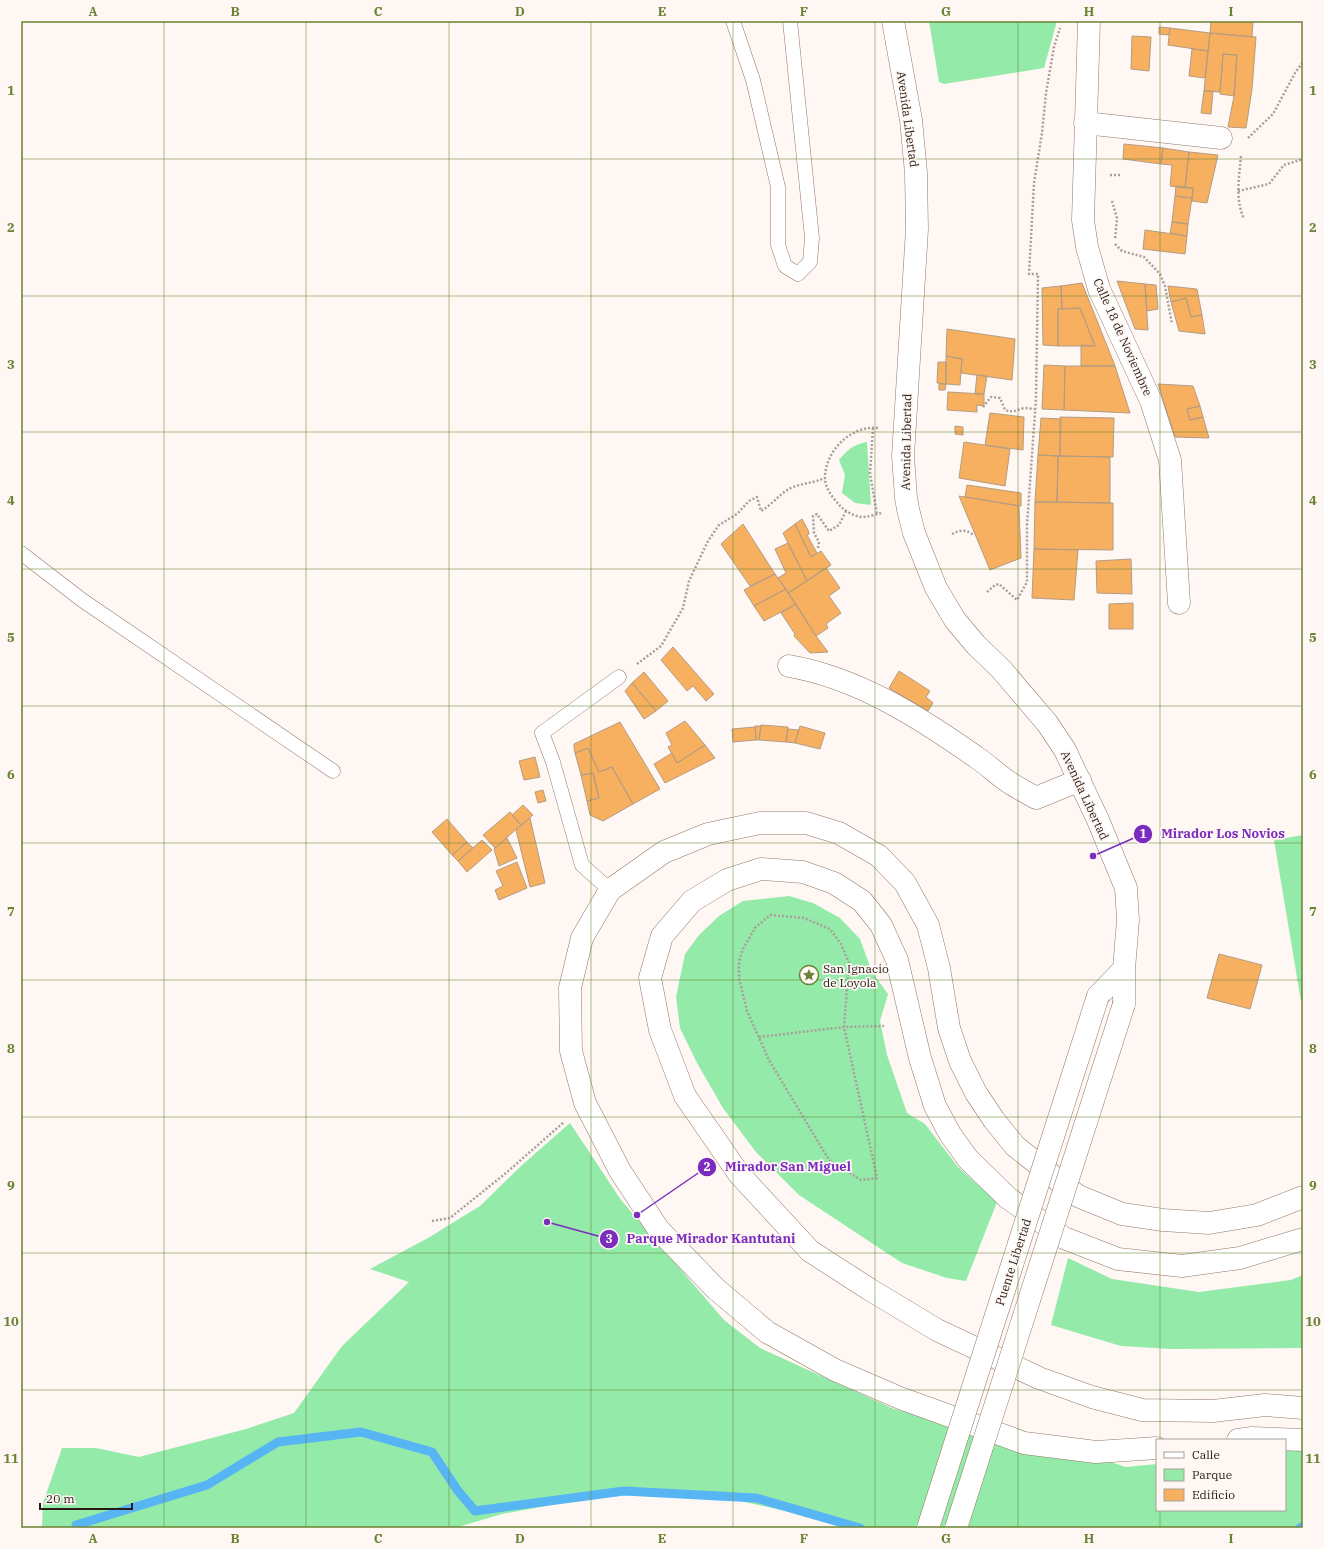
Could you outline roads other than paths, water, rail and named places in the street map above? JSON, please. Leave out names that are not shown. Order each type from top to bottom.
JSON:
[{"type":"main road","name":"Avenida Libertad","points":[[893,21],[911,120],[916,173],[917,229],[904,430],[906,498],[914,533],[936,588],[955,620],[976,645],[1001,669],[1047,723],[1065,750],[1080,780],[1126,888],[1128,920],[1124,969],[1124,1004],[956,1528]]},
{"type":"main road","name":"Calle 18 de Noviembre","points":[[1090,21],[1085,123],[1083,220],[1087,247],[1099,289],[1151,401],[1170,460],[1179,603]]},
{"type":"main road","points":[[1085,123],[1221,138]]},
{"type":"main road","points":[[789,666],[827,674],[881,698],[924,722],[977,757],[1010,783],[1036,798],[1080,780]]},
{"type":"main road","points":[[1156,1448],[1096,1452],[1024,1443],[900,1398],[835,1370],[767,1332],[716,1289],[659,1230],[620,1171],[585,1103],[570,1051],[570,988],[582,938],[610,890],[664,852],[708,834],[760,823],[806,823],[839,833],[879,856],[905,883],[928,925],[939,968],[949,1028],[960,1061],[976,1093],[994,1120],[1016,1146],[1078,1196],[1122,1214],[1163,1220],[1209,1223],[1257,1215],[1303,1197]]},
{"type":"main road","points":[[1303,1239],[1240,1258],[1182,1266],[1118,1259],[1064,1238],[1008,1198],[968,1159],[950,1134],[934,1106],[920,1058],[897,960],[881,925],[862,901],[834,883],[803,872],[760,869],[727,880],[692,901],[662,936],[650,978],[660,1030],[685,1096],[739,1174],[810,1251],[937,1330],[1039,1378],[1092,1397],[1142,1410],[1213,1411],[1265,1405],[1303,1408]]},
{"type":"main road","name":"Puente Libertad","points":[[928,1528],[1098,996],[1124,969]]},
{"type":"main road","points":[[1245,1439],[1278,1439]]},
{"type":"main road","points":[[1286,1439],[1303,1440]]},
{"type":"lane","points":[[733,21],[753,80],[778,187],[778,245],[785,266],[798,274],[810,262],[812,238],[790,21]]},
{"type":"lane","points":[[21,553],[82,600],[333,771]]},
{"type":"lane","points":[[610,890],[582,865],[542,733],[619,677]]},
{"type":"waterway","points":[[76,1525],[207,1485],[278,1442],[361,1432],[432,1452],[458,1491],[475,1511],[624,1491],[756,1498],[860,1528]]},
{"type":"place","name":"Mirador Los Novios","points":[[1093,856]]},
{"type":"place","name":"San Ignacio de Loyola","points":[[809,975]]},
{"type":"place","name":"Mirador San Miguel","points":[[637,1215]]},
{"type":"place","name":"Parque Mirador Kantutani","points":[[547,1222]]}]
